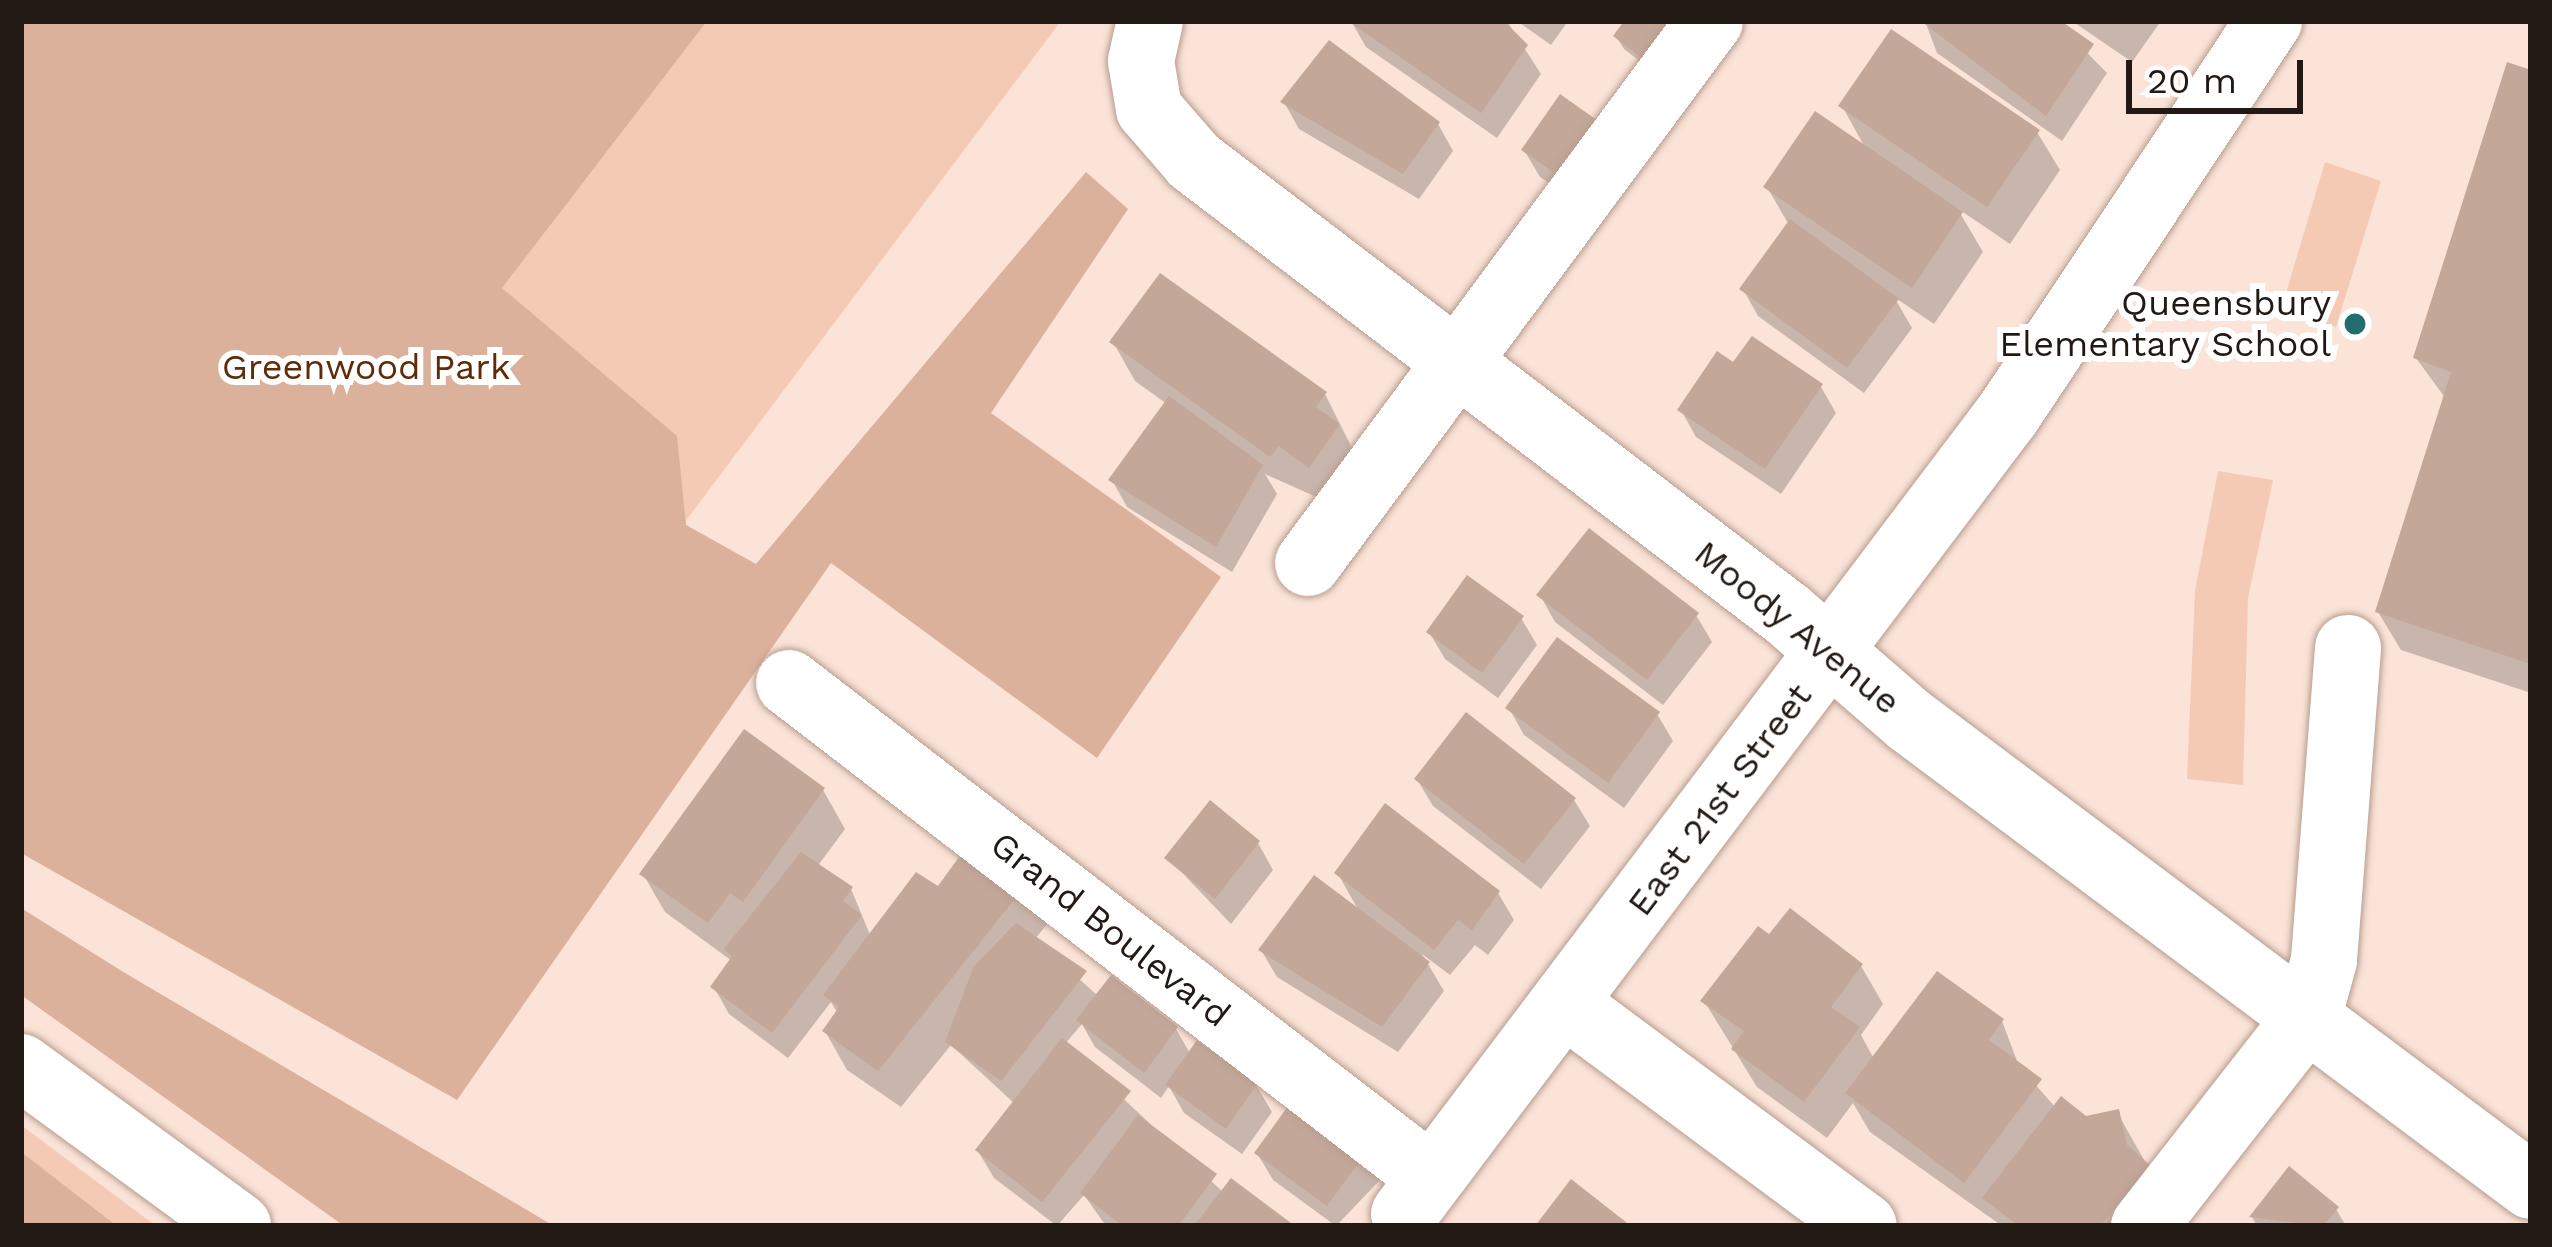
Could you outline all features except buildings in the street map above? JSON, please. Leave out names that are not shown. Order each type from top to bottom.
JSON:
[{"type":"street","name":"Moody Avenue","points":[[1150,21],[1141,61],[1149,109],[1195,161],[1831,654],[2531,1186]]},
{"type":"street","points":[[1308,563],[1453,360],[1710,21]]},
{"type":"street","name":"East 21st Street","points":[[1417,1196],[2008,414],[2269,21]]},
{"type":"street","points":[[2144,1226],[2308,1016],[2324,959],[2348,648]]},
{"type":"street","name":"Grand Boulevard","points":[[789,683],[1417,1196]]},
{"type":"street","points":[[1565,1004],[1864,1226]]},
{"type":"street","points":[[21,1067],[238,1226]]},
{"type":"green space","name":"Greenwood Park","points":[[21,21],[1061,21],[399,903]]},
{"type":"green space","name":"Greenwood Park","points":[[21,21],[707,21],[502,288],[677,436],[686,525],[756,564],[1086,172],[1128,209],[991,413],[1221,577],[1097,758],[831,563],[457,1100],[21,853]]},
{"type":"green space","points":[[2325,162],[2381,181],[2336,327],[2281,310]]},
{"type":"green space","points":[[2218,471],[2273,480],[2248,598],[2243,785],[2187,779],[2195,591]]},
{"type":"green space","points":[[21,908],[554,1226],[344,1226],[21,995]]},
{"type":"green space","points":[[21,1125],[156,1226],[21,1226]]},
{"type":"green space","points":[[21,1152],[117,1226],[21,1226]]},
{"type":"place","name":"Queensbury Elementary School","points":[[2355,324]]}]
